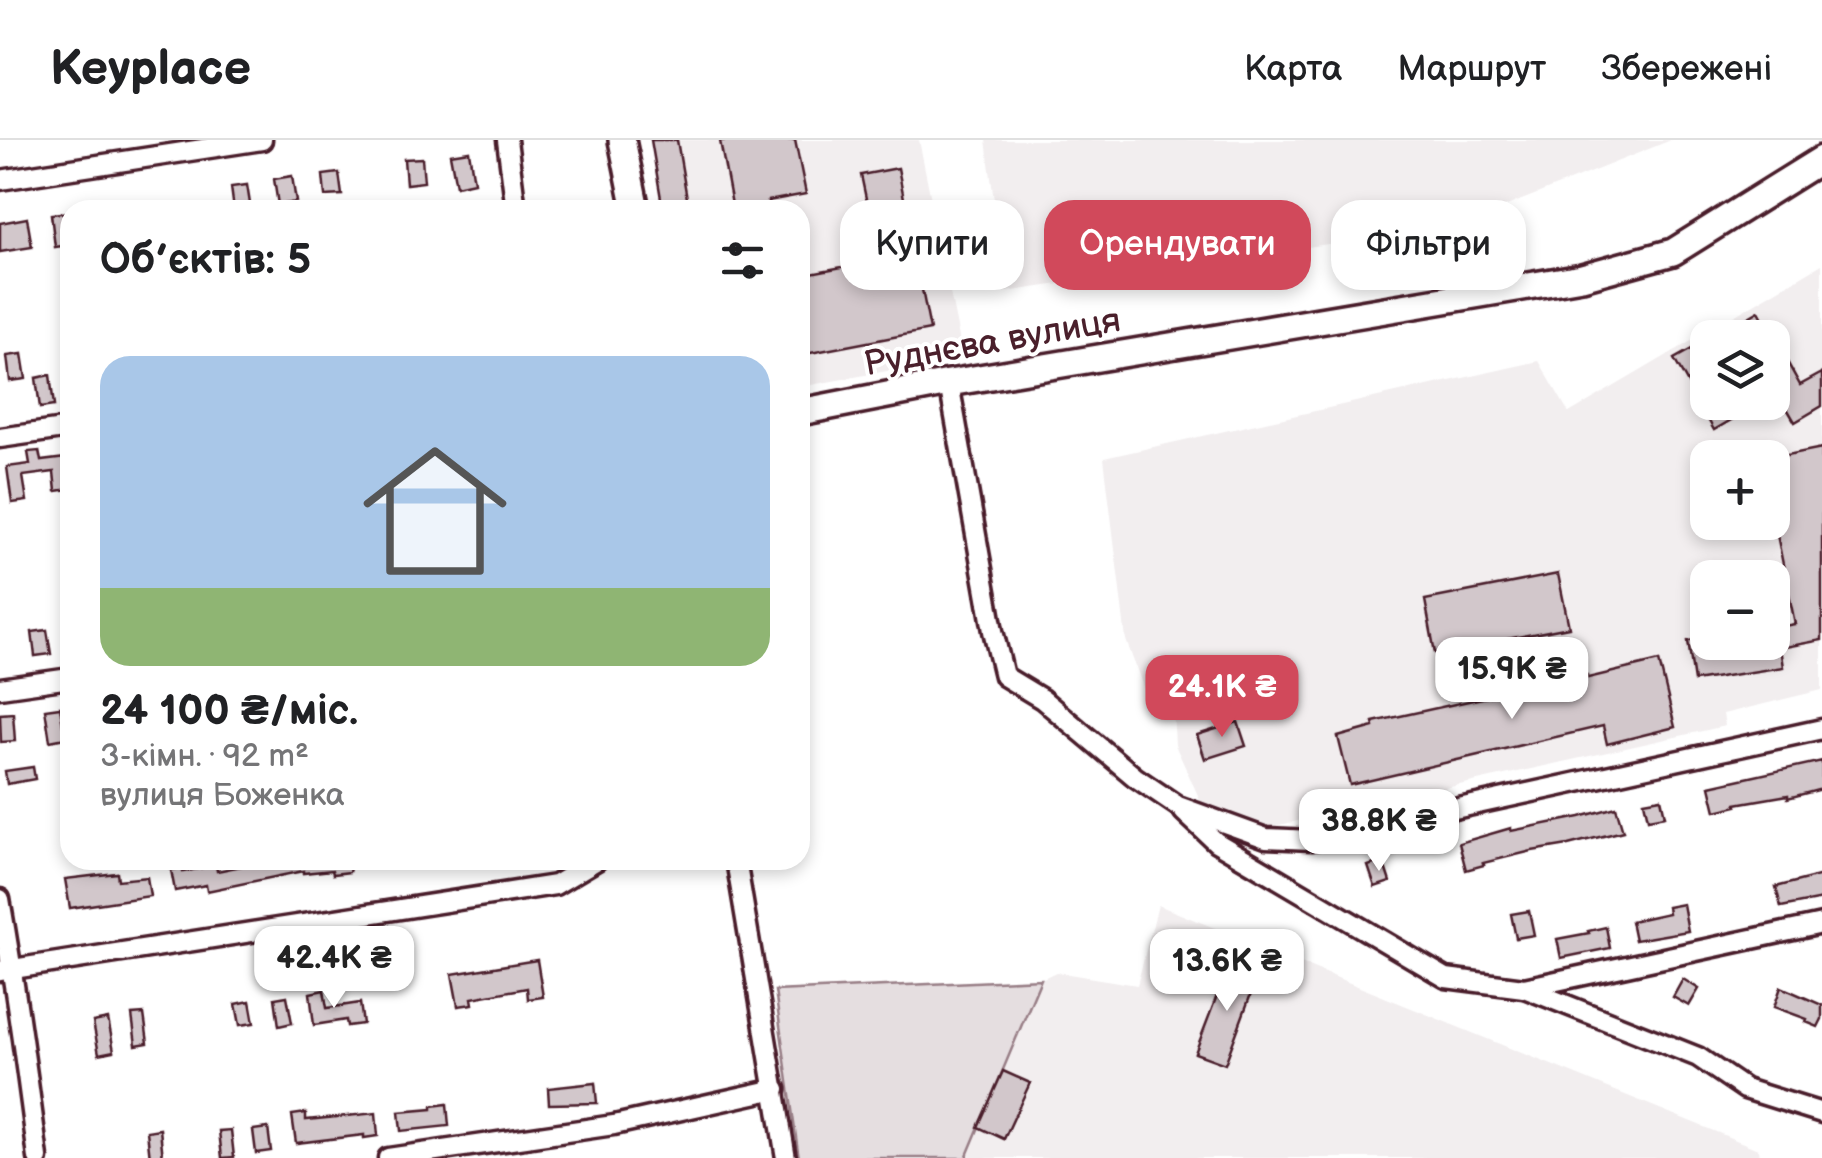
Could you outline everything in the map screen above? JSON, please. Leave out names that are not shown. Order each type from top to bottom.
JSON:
[{"type":"street","points":[[0,180],[262,140]]},
{"type":"street","points":[[506,140],[515,200]]},
{"type":"street","points":[[622,140],[634,200]]},
{"type":"street","name":"Руднєва вулиця","points":[[810,410],[949,382],[1582,276],[1674,252],[1822,159]]},
{"type":"street","points":[[949,382],[1004,676],[1042,699],[1134,777],[1178,806],[1216,842],[1446,978],[1524,988],[1698,1057],[1745,1089],[1822,1113]]},
{"type":"street","points":[[0,438],[60,429]]},
{"type":"street","points":[[0,688],[60,679]]},
{"type":"street","points":[[1178,806],[1266,838],[1312,840],[1822,728]]},
{"type":"street","points":[[5,970],[555,885],[580,870]]},
{"type":"street","points":[[738,870],[786,1158]]},
{"type":"street","points":[[0,900],[5,970],[20,1017],[38,1158]]},
{"type":"street","points":[[1524,988],[1822,924]]},
{"type":"street","points":[[388,1158],[614,1124],[776,1089]]},
{"type":"shaded area","points":[[651,140],[919,140],[931,200],[840,200],[840,290],[949,290],[963,357],[810,385],[810,200],[662,200]]},
{"type":"shaded area","points":[[986,140],[1671,140],[1522,200],[1331,200],[1331,244],[1311,247],[1311,200],[1044,200],[1044,286],[1024,289],[1024,200],[994,200]]},
{"type":"shaded area","points":[[1822,264],[1822,690],[1723,714],[1725,726],[1266,828],[1202,804],[1175,745],[1173,710],[1153,714],[1126,640],[1104,458],[1539,361],[1569,413],[1690,342],[1690,420],[1790,420],[1790,320],[1727,320]]},
{"type":"shaded area","points":[[1158,905],[1758,1149],[1759,1158],[966,1158],[1041,979],[1056,972],[1137,985]]},
{"type":"shaded area","points":[[1041,979],[966,1158],[799,1158],[775,991]]},
{"type":"building","points":[[651,140],[677,140],[687,200],[661,200]]},
{"type":"building","points":[[795,140],[806,194],[773,200],[731,200],[720,141]]},
{"type":"building","points":[[469,151],[474,182],[456,186],[450,154]]},
{"type":"building","points":[[422,158],[424,182],[406,184],[404,159]]},
{"type":"building","points":[[898,168],[904,200],[866,200],[861,175]]},
{"type":"building","points":[[339,173],[342,195],[325,196],[323,175]]},
{"type":"building","points":[[292,176],[296,200],[277,200],[274,179]]},
{"type":"building","points":[[247,185],[249,200],[233,200],[231,187]]},
{"type":"building","points":[[60,213],[60,246],[55,247],[51,214]]},
{"type":"building","points":[[27,218],[32,247],[0,252],[0,223]]},
{"type":"building","points":[[840,267],[840,290],[922,290],[930,330],[810,353],[810,273]]},
{"type":"building","points":[[1759,311],[1764,320],[1744,320]]},
{"type":"building","points":[[1690,350],[1690,387],[1674,359]]},
{"type":"building","points":[[22,354],[26,379],[10,381],[7,356]]},
{"type":"building","points":[[1790,367],[1800,385],[1822,373],[1822,406],[1795,422],[1790,413]]},
{"type":"building","points":[[50,375],[54,406],[40,408],[36,378]]},
{"type":"building","points":[[1708,420],[1731,420],[1714,430]]},
{"type":"building","points":[[1822,448],[1822,640],[1790,646],[1790,625],[1795,624],[1790,599],[1790,560],[1782,560],[1778,540],[1790,540],[1790,454]]},
{"type":"building","points":[[39,451],[41,461],[60,459],[60,490],[56,491],[54,472],[23,476],[27,501],[12,503],[7,467],[30,464],[28,452]]},
{"type":"building","points":[[1558,574],[1569,627],[1435,653],[1425,600]]},
{"type":"building","points":[[47,630],[51,654],[35,656],[32,632]]},
{"type":"building","points":[[1691,660],[1782,660],[1783,667],[1694,681]]},
{"type":"building","points":[[1659,661],[1675,727],[1607,744],[1603,726],[1350,785],[1338,737],[1374,727],[1373,722]]},
{"type":"building","points":[[60,707],[60,739],[50,741],[45,709]]},
{"type":"building","points":[[13,713],[15,741],[1,742],[0,714]]},
{"type":"building","points":[[1238,722],[1246,746],[1205,759],[1197,735]]},
{"type":"building","points":[[1822,761],[1822,789],[1716,811],[1710,786]]},
{"type":"building","points":[[33,767],[35,779],[7,784],[5,771]]},
{"type":"building","points":[[1661,798],[1665,816],[1648,819],[1644,801]]},
{"type":"building","points":[[1616,807],[1623,831],[1466,870],[1459,843]]},
{"type":"building","points":[[1383,861],[1390,882],[1375,887],[1368,866]]},
{"type":"building","points":[[171,870],[332,870],[303,871],[207,891],[206,885],[175,891]]},
{"type":"building","points":[[117,873],[118,880],[147,877],[150,896],[70,908],[65,879]]},
{"type":"building","points":[[1822,875],[1822,899],[1781,907],[1776,887]]},
{"type":"building","points":[[1683,904],[1688,931],[1635,940],[1631,921],[1668,913],[1667,907]]},
{"type":"building","points":[[1529,911],[1534,935],[1516,938],[1511,914]]},
{"type":"building","points":[[1606,927],[1610,948],[1561,958],[1557,939]]},
{"type":"building","points":[[537,960],[543,997],[528,999],[527,988],[472,998],[473,1004],[458,1006],[452,974]]},
{"type":"building","points":[[1229,964],[1258,975],[1225,1064],[1195,1053]]},
{"type":"building","points":[[1683,979],[1699,989],[1689,1006],[1673,997]]},
{"type":"building","points":[[1781,987],[1822,1005],[1818,1027],[1774,1007]]},
{"type":"building","points":[[324,990],[327,1008],[360,1003],[363,1024],[347,1026],[346,1020],[314,1025],[310,993]]},
{"type":"building","points":[[287,996],[292,1023],[279,1026],[275,998]]},
{"type":"building","points":[[250,1001],[254,1023],[240,1025],[236,1004]]},
{"type":"building","points":[[144,1014],[148,1043],[136,1045],[132,1015]]},
{"type":"building","points":[[108,1019],[114,1051],[99,1054],[93,1022]]},
{"type":"building","points":[[1003,1071],[1030,1083],[1004,1139],[978,1127]]},
{"type":"building","points":[[595,1083],[597,1103],[549,1104],[548,1088]]},
{"type":"building","points":[[447,1104],[449,1126],[401,1131],[399,1112]]},
{"type":"building","points":[[306,1113],[306,1120],[376,1113],[378,1136],[296,1143],[292,1115]]},
{"type":"building","points":[[268,1128],[271,1151],[256,1153],[253,1130]]},
{"type":"building","points":[[160,1129],[163,1158],[150,1158],[147,1131]]},
{"type":"building","points":[[231,1130],[234,1157],[222,1158],[219,1131]]}]
